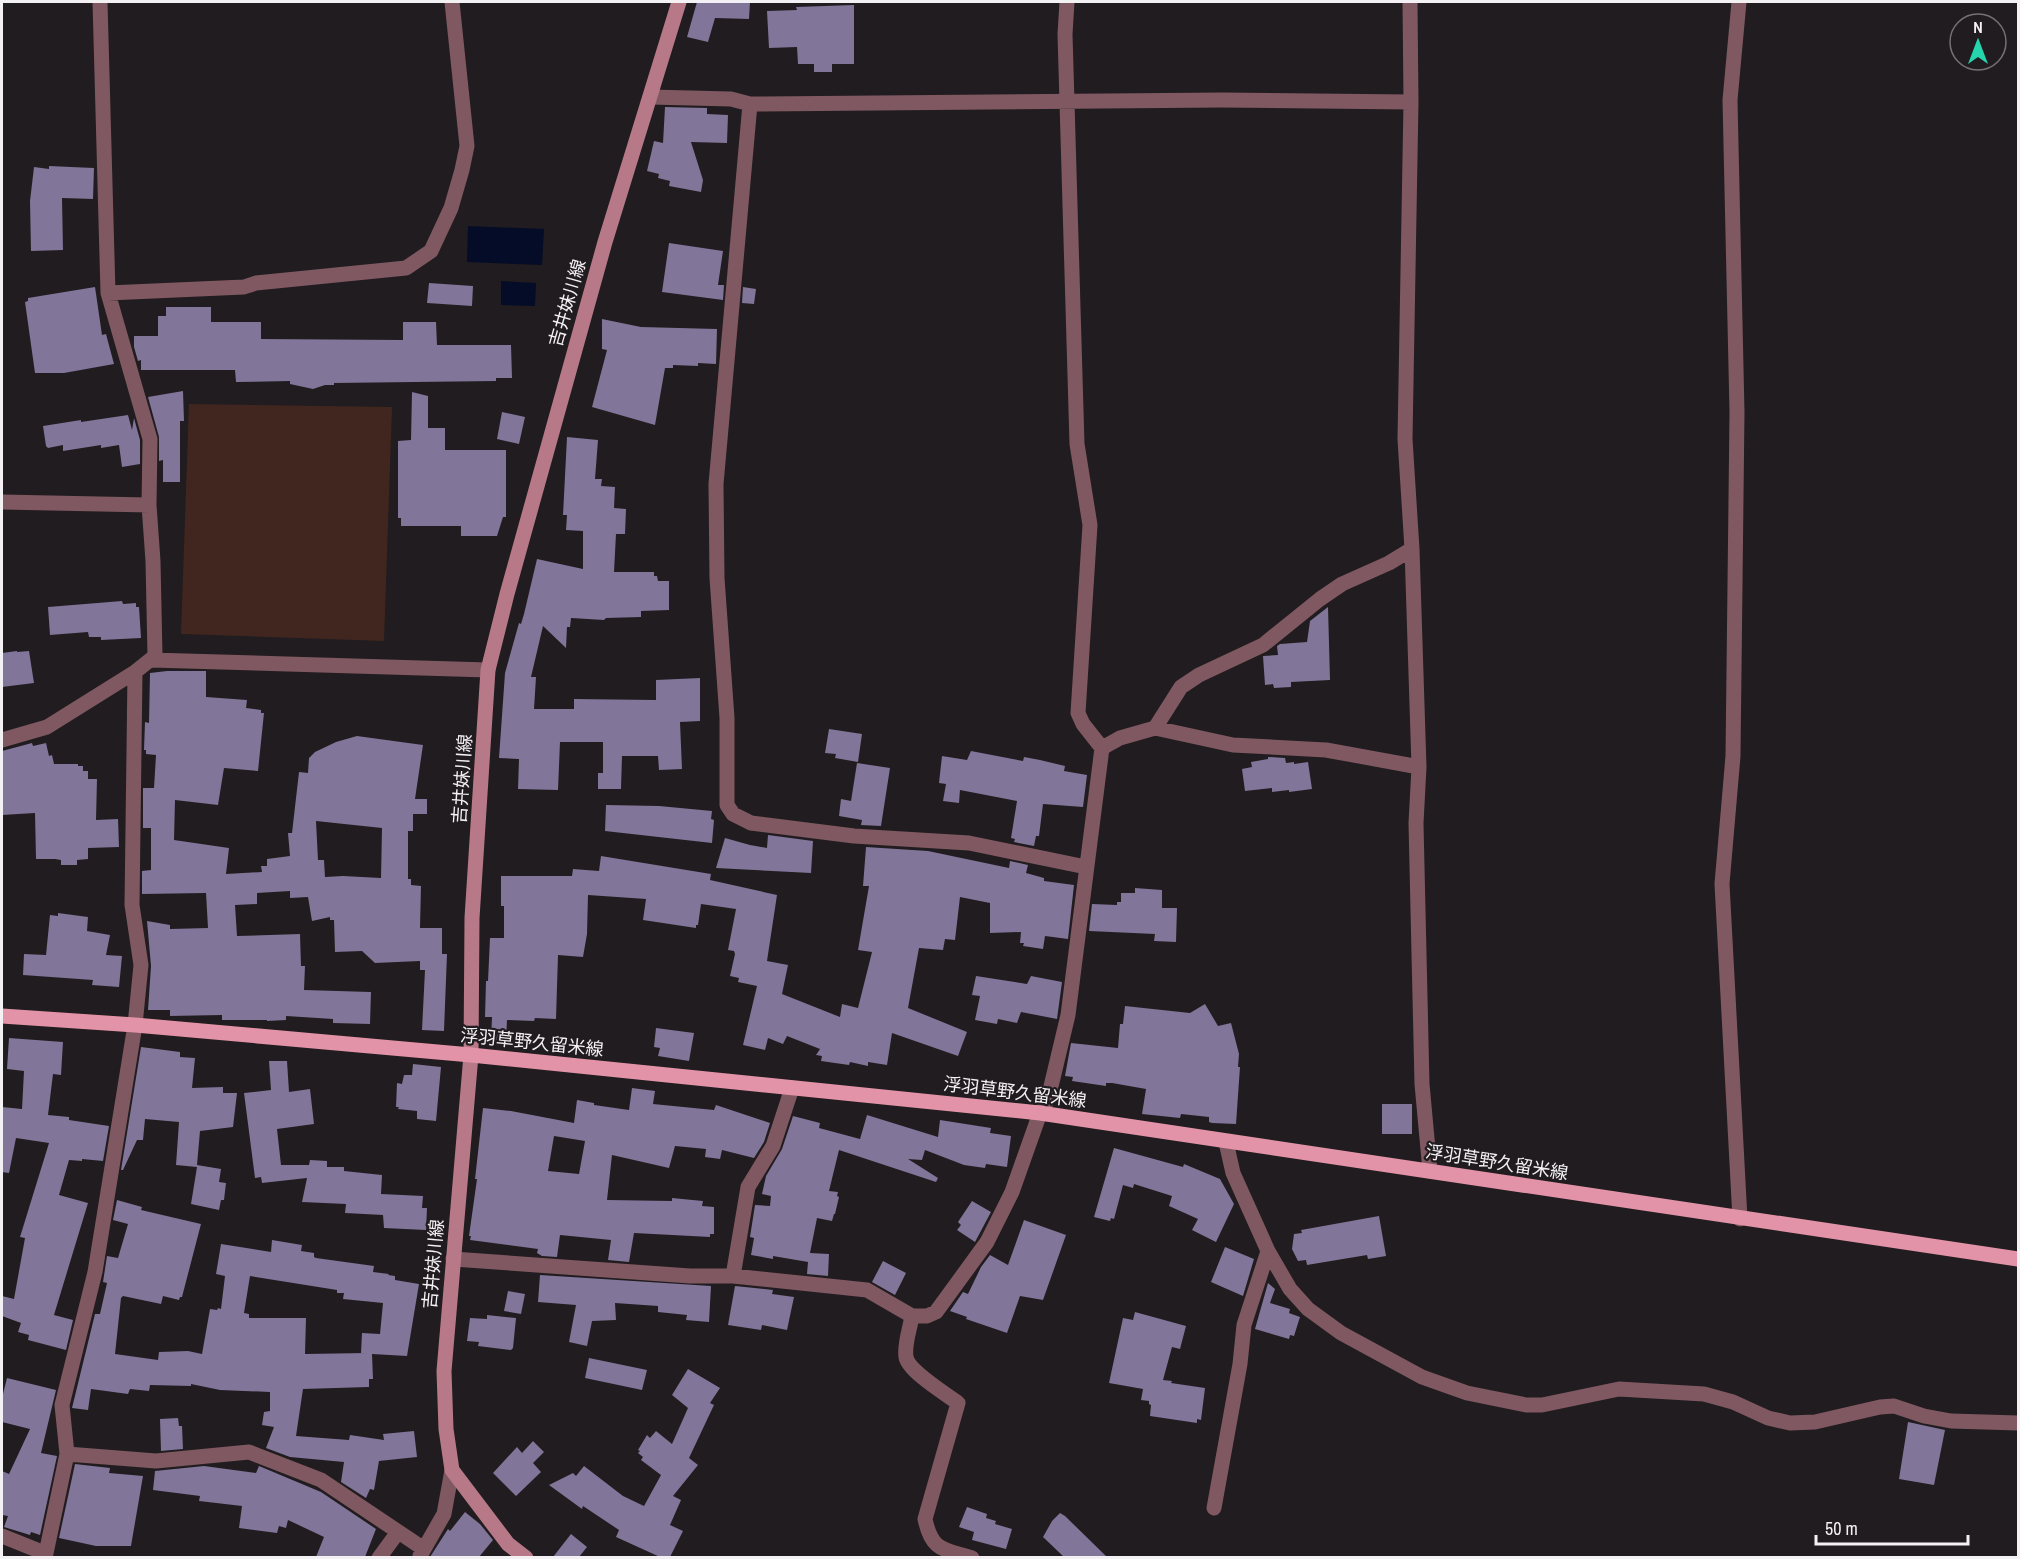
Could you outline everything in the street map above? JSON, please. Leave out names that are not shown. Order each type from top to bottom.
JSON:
[{"type":"main road","name":"吉井妹川線","points":[[526,1557],[508,1544],[452,1470],[446,1429],[444,1371],[471,1055],[472,918],[489,670],[507,594],[605,242],[679,2]]},
{"type":"main road","name":"浮羽草野久留米線","points":[[2,1016],[135,1025],[471,1055],[1040,1113],[2019,1259]]},
{"type":"street","points":[[2,740],[47,727],[135,672],[155,656],[149,505],[150,438],[108,293],[100,2]]},
{"type":"street","points":[[108,293],[244,287],[256,283],[406,268],[431,251],[451,208],[466,146],[452,2]]},
{"type":"street","points":[[453,1259],[690,1276],[733,1276],[867,1290],[912,1316],[927,1316],[936,1312],[987,1242],[1012,1192],[1040,1113],[1048,1099],[1068,1014],[1102,748],[1083,724],[1078,713],[1090,525],[1077,444],[1065,34],[1067,2]]},
{"type":"street","points":[[1410,2],[1411,102],[1405,439],[1412,549],[1419,767],[1416,823],[1422,1084],[1430,1171]]},
{"type":"street","points":[[1739,2],[1730,100],[1737,412],[1733,756],[1722,884],[1740,1219]]},
{"type":"street","points":[[650,97],[731,99],[750,104],[1222,100],[1411,102]]},
{"type":"street","points":[[750,104],[716,484],[717,578],[727,718],[727,806],[733,814],[752,823],[854,836],[969,843],[1086,867]]},
{"type":"street","points":[[2,502],[149,505]]},
{"type":"street","points":[[1155,728],[1181,687],[1199,675],[1263,645],[1342,584],[1389,563],[1412,549]]},
{"type":"street","points":[[151,660],[489,670]]},
{"type":"street","points":[[2,1536],[46,1555],[67,1455],[62,1405],[95,1272],[135,1025],[141,965],[132,905],[135,672]]},
{"type":"street","points":[[1102,748],[1120,738],[1155,728],[1233,745],[1326,750],[1419,767]]},
{"type":"street","points":[[733,1276],[748,1187],[773,1146],[792,1088]]},
{"type":"street","points":[[1226,1142],[1233,1173],[1268,1251],[1290,1289],[1308,1309],[1341,1332],[1422,1377],[1467,1393],[1526,1405],[1542,1405],[1619,1389],[1704,1394],[1733,1402],[1768,1418],[1790,1423],[1815,1422],[1894,1406],[1924,1416],[1951,1421],[2019,1423]]},
{"type":"street","points":[[1214,1508],[1240,1364],[1244,1326],[1268,1251]]},
{"type":"street","points":[[912,1316],[906,1360],[912,1369],[958,1403],[925,1520],[929,1536],[939,1548],[972,1557]]},
{"type":"street","points":[[67,1455],[156,1461],[249,1452],[321,1480],[398,1532],[422,1553],[444,1514],[452,1470]]},
{"type":"street","points":[[380,1557],[398,1532]]},
{"type":"shaded area","points":[[189,404],[392,407],[384,641],[181,634]]},
{"type":"water","points":[[468,226],[544,229],[542,265],[467,262]]},
{"type":"water","points":[[501,281],[536,283],[535,306],[501,305]]},
{"type":"building","points":[[697,2],[750,2],[749,19],[715,18],[708,42],[687,37]]},
{"type":"building","points":[[854,5],[854,64],[832,64],[832,72],[814,72],[814,64],[798,64],[797,47],[769,48],[767,11],[797,10],[796,7]]},
{"type":"building","points":[[665,107],[707,108],[707,114],[728,115],[727,143],[691,142],[703,180],[701,192],[669,186],[670,181],[658,178],[659,174],[647,171],[654,141],[663,143]]},
{"type":"building","points":[[49,166],[94,168],[93,199],[62,198],[63,250],[31,251],[30,201],[34,167],[49,169]]},
{"type":"building","points":[[669,243],[723,251],[718,285],[724,285],[723,300],[662,292]]},
{"type":"building","points":[[429,283],[473,286],[472,306],[427,303]]},
{"type":"building","points":[[95,287],[102,335],[106,334],[114,364],[64,373],[35,373],[25,302],[28,298]]},
{"type":"building","points":[[743,287],[756,289],[754,304],[742,303]]},
{"type":"building","points":[[166,307],[211,307],[211,322],[261,322],[261,339],[403,340],[403,322],[436,322],[437,345],[511,345],[512,378],[496,378],[496,381],[334,383],[334,385],[313,389],[290,384],[290,381],[236,382],[235,370],[141,370],[141,360],[138,361],[134,347],[134,336],[158,336],[158,316],[166,316]]},
{"type":"building","points":[[602,319],[641,327],[717,329],[716,364],[698,363],[698,366],[673,365],[673,368],[665,368],[655,425],[592,407],[607,350],[602,349]]},
{"type":"building","points":[[183,391],[184,421],[180,421],[180,482],[163,482],[163,460],[159,461],[159,437],[148,397]]},
{"type":"building","points":[[412,392],[428,396],[428,428],[445,428],[445,450],[506,450],[506,517],[503,517],[497,536],[461,536],[461,526],[401,526],[401,518],[398,518],[398,441],[411,440]]},
{"type":"building","points":[[502,412],[525,417],[519,444],[497,439]]},
{"type":"building","points":[[128,415],[132,430],[134,418],[140,440],[140,464],[122,467],[119,445],[101,448],[101,445],[63,451],[63,445],[48,448],[46,446],[43,426]]},
{"type":"building","points":[[567,437],[598,440],[595,479],[602,479],[601,486],[615,487],[614,508],[626,509],[625,534],[616,534],[614,572],[654,572],[658,581],[669,581],[669,610],[641,611],[641,617],[606,618],[604,620],[571,618],[570,627],[567,627],[566,648],[543,626],[531,677],[536,677],[534,709],[574,709],[574,699],[656,700],[656,680],[700,678],[700,721],[680,722],[682,769],[659,770],[658,756],[622,756],[621,789],[598,789],[598,773],[603,773],[603,742],[560,742],[558,790],[518,789],[519,759],[499,758],[505,673],[519,623],[521,624],[524,614],[537,559],[583,569],[583,531],[566,530],[567,515],[563,515]]},
{"type":"building","points":[[122,601],[123,604],[136,603],[136,607],[139,607],[141,638],[101,640],[101,637],[89,637],[88,632],[50,635],[48,607]]},
{"type":"building","points":[[1328,607],[1330,680],[1291,682],[1291,687],[1274,688],[1273,684],[1265,685],[1263,656],[1278,655],[1277,646],[1280,644],[1307,642],[1310,621]]},
{"type":"building","points":[[29,651],[34,683],[2,687],[2,653]]},
{"type":"building","points":[[206,671],[206,697],[247,700],[246,708],[261,710],[261,713],[264,713],[258,771],[224,768],[218,805],[175,800],[174,840],[229,848],[226,874],[262,872],[261,866],[267,866],[267,859],[290,856],[288,833],[292,833],[299,772],[308,773],[309,758],[315,752],[336,742],[357,736],[423,745],[415,799],[427,799],[427,814],[413,814],[413,831],[408,831],[408,879],[411,879],[411,885],[421,886],[420,928],[442,928],[442,954],[447,954],[444,1031],[422,1030],[425,970],[420,970],[420,961],[375,963],[362,951],[335,952],[334,920],[330,920],[330,917],[312,921],[308,897],[290,898],[290,891],[257,893],[257,904],[235,905],[237,936],[300,934],[301,966],[305,966],[304,990],[371,992],[370,1024],[333,1023],[333,1019],[286,1016],[286,1020],[222,1020],[222,1015],[170,1016],[170,1010],[148,1010],[151,966],[147,921],[170,925],[170,929],[208,928],[206,893],[142,894],[142,871],[151,870],[151,828],[143,828],[143,788],[154,788],[156,755],[146,754],[144,750],[145,722],[149,723],[150,673]],"holes":[[[316,821],[382,828],[381,878],[325,877],[324,860],[318,860]]]},
{"type":"building","points":[[829,729],[862,734],[858,762],[835,758],[836,754],[825,753]]},
{"type":"building","points":[[32,743],[33,746],[46,743],[49,756],[52,755],[54,764],[78,764],[78,766],[83,766],[83,771],[88,771],[88,779],[97,779],[96,820],[118,819],[119,847],[88,848],[88,859],[77,860],[77,865],[61,865],[61,860],[55,859],[36,859],[35,813],[2,815],[2,751]]},
{"type":"building","points":[[971,751],[1023,761],[1024,757],[1040,760],[1065,766],[1064,771],[1087,775],[1083,807],[1043,804],[1039,836],[1036,836],[1034,846],[1014,842],[1015,839],[1011,838],[1017,801],[960,790],[959,803],[943,801],[946,784],[939,783],[942,756],[967,760]]},
{"type":"building","points":[[1268,757],[1285,758],[1286,763],[1294,762],[1294,764],[1308,762],[1312,789],[1289,792],[1289,790],[1272,792],[1272,788],[1245,791],[1242,769],[1252,767],[1251,762],[1268,759]]},
{"type":"building","points":[[857,763],[890,768],[881,826],[861,825],[862,820],[839,816],[841,799],[851,801]]},
{"type":"building","points":[[606,805],[659,806],[712,811],[711,819],[714,820],[712,843],[605,831]]},
{"type":"building","points":[[768,835],[813,841],[811,873],[716,868],[725,838],[767,848]]},
{"type":"building","points":[[866,847],[928,851],[1009,868],[1010,861],[1028,865],[1026,873],[1044,878],[1044,881],[1074,885],[1068,939],[1045,936],[1043,949],[1023,946],[1024,943],[1020,943],[1021,932],[990,933],[990,903],[960,897],[955,940],[945,939],[943,950],[919,948],[908,1008],[967,1032],[958,1056],[892,1033],[887,1065],[868,1062],[868,1066],[850,1062],[849,1065],[821,1061],[822,1056],[816,1055],[820,1049],[787,1036],[783,1044],[768,1038],[765,1050],[743,1045],[757,986],[738,982],[739,978],[730,976],[735,954],[734,951],[728,950],[736,909],[701,904],[696,928],[643,920],[646,899],[588,895],[587,934],[583,957],[558,955],[556,1019],[507,1020],[506,1041],[491,1040],[492,1017],[485,1017],[486,981],[488,981],[490,938],[504,938],[501,876],[572,876],[573,869],[599,871],[601,856],[711,874],[710,880],[777,895],[767,961],[788,965],[782,994],[840,1017],[842,1004],[858,1008],[872,952],[858,950],[869,886],[863,886]]},
{"type":"building","points":[[1135,888],[1162,890],[1162,908],[1177,908],[1176,942],[1154,941],[1155,934],[1089,931],[1092,904],[1117,905],[1117,902],[1121,902],[1121,893],[1135,893]]},
{"type":"building","points":[[58,913],[88,917],[87,931],[110,935],[106,955],[122,956],[119,987],[92,985],[93,980],[23,975],[24,954],[46,955],[50,915],[58,916]]},
{"type":"building","points":[[976,976],[1027,984],[1031,976],[1062,982],[1057,1019],[1021,1012],[1017,1023],[998,1019],[997,1024],[975,1020],[980,996],[972,995]]},
{"type":"building","points":[[1205,1004],[1218,1026],[1231,1023],[1239,1054],[1238,1067],[1240,1067],[1236,1124],[1212,1123],[1209,1122],[1209,1117],[1181,1114],[1180,1118],[1142,1114],[1146,1089],[1112,1083],[1106,1083],[1106,1086],[1072,1081],[1073,1077],[1065,1076],[1071,1043],[1118,1048],[1120,1024],[1123,1024],[1125,1006],[1190,1013]]},
{"type":"building","points":[[656,1028],[694,1033],[689,1061],[658,1056],[660,1048],[654,1047]]},
{"type":"building","points":[[9,1038],[63,1042],[61,1075],[53,1074],[48,1115],[109,1126],[103,1161],[69,1160],[59,1195],[88,1203],[54,1315],[73,1320],[66,1350],[28,1340],[29,1335],[18,1332],[21,1323],[2,1316],[2,1296],[14,1299],[25,1238],[20,1237],[49,1143],[16,1138],[9,1173],[2,1172],[2,1107],[22,1109],[24,1071],[7,1069]]},
{"type":"building","points":[[141,1047],[180,1052],[180,1057],[195,1058],[192,1088],[223,1087],[223,1093],[237,1093],[233,1127],[200,1131],[197,1165],[221,1169],[219,1182],[226,1183],[224,1200],[221,1200],[219,1210],[191,1204],[197,1167],[176,1165],[179,1122],[145,1119],[143,1140],[137,1140],[121,1170]]},
{"type":"building","points":[[269,1061],[287,1061],[289,1092],[310,1089],[314,1124],[277,1129],[281,1165],[309,1165],[310,1160],[327,1161],[327,1167],[344,1167],[344,1171],[382,1175],[381,1194],[423,1196],[422,1208],[427,1208],[426,1230],[384,1228],[383,1215],[345,1213],[346,1204],[302,1202],[307,1178],[262,1183],[261,1177],[255,1178],[244,1093],[271,1090]]},
{"type":"building","points":[[413,1064],[441,1067],[436,1121],[417,1119],[417,1111],[396,1107],[397,1083],[402,1084],[404,1075],[412,1075]]},
{"type":"building","points":[[632,1088],[655,1091],[653,1104],[714,1110],[716,1105],[770,1123],[764,1142],[754,1158],[722,1150],[720,1159],[705,1157],[706,1149],[675,1146],[669,1168],[612,1155],[607,1200],[672,1201],[672,1198],[703,1201],[702,1206],[714,1207],[714,1234],[710,1234],[710,1237],[634,1233],[629,1262],[608,1260],[611,1240],[560,1235],[557,1257],[542,1256],[537,1253],[538,1249],[470,1240],[483,1108],[574,1123],[577,1100],[629,1110]],"holes":[[[554,1136],[585,1141],[579,1174],[548,1171]]]},
{"type":"building","points":[[1382,1104],[1412,1104],[1412,1134],[1382,1134]]},
{"type":"building","points":[[867,1115],[938,1137],[940,1120],[991,1128],[990,1133],[1011,1136],[1007,1167],[986,1164],[985,1168],[964,1165],[925,1150],[922,1160],[908,1159],[938,1178],[936,1182],[839,1150],[829,1191],[838,1192],[835,1214],[832,1221],[817,1218],[810,1253],[829,1254],[828,1276],[807,1274],[808,1262],[751,1255],[754,1238],[750,1237],[755,1205],[770,1206],[771,1196],[762,1194],[766,1176],[782,1149],[793,1116],[820,1123],[819,1128],[860,1139]]},
{"type":"building","points":[[1114,1148],[1183,1167],[1184,1164],[1220,1179],[1234,1204],[1216,1242],[1192,1230],[1198,1219],[1169,1206],[1172,1196],[1134,1184],[1133,1188],[1123,1185],[1114,1219],[1111,1218],[1110,1221],[1094,1217]]},
{"type":"building","points":[[117,1200],[142,1207],[141,1210],[201,1224],[182,1297],[179,1300],[163,1296],[161,1304],[123,1296],[121,1298],[115,1354],[158,1360],[159,1352],[188,1351],[202,1354],[210,1309],[221,1309],[225,1276],[216,1274],[221,1244],[271,1252],[272,1240],[302,1245],[301,1251],[314,1253],[316,1258],[374,1266],[373,1272],[395,1276],[395,1280],[419,1284],[407,1356],[372,1354],[373,1379],[369,1379],[369,1387],[303,1389],[296,1436],[349,1440],[350,1435],[384,1440],[383,1434],[414,1431],[417,1457],[379,1461],[374,1490],[370,1489],[366,1498],[341,1482],[344,1462],[290,1457],[266,1448],[274,1427],[262,1425],[264,1412],[270,1411],[270,1392],[220,1390],[191,1384],[191,1386],[150,1385],[149,1391],[130,1389],[128,1394],[91,1389],[88,1410],[72,1408],[95,1314],[100,1314],[107,1283],[103,1282],[107,1256],[118,1258],[128,1224],[113,1220]],"holes":[[[250,1276],[337,1290],[337,1293],[344,1293],[343,1299],[383,1303],[380,1334],[362,1333],[361,1353],[367,1353],[305,1354],[306,1318],[249,1318],[249,1314],[244,1313]]]},
{"type":"building","points":[[972,1201],[991,1212],[975,1242],[957,1230],[961,1225],[958,1222]]},
{"type":"building","points":[[1379,1216],[1386,1256],[1368,1259],[1367,1255],[1307,1265],[1306,1260],[1298,1261],[1292,1249],[1294,1234],[1302,1233],[1301,1230]]},
{"type":"building","points":[[1024,1220],[1066,1235],[1043,1300],[1020,1296],[1007,1333],[950,1311],[963,1292],[968,1294],[981,1267],[990,1255],[1008,1265]]},
{"type":"building","points":[[1225,1247],[1254,1259],[1243,1296],[1211,1282]]},
{"type":"building","points":[[883,1261],[906,1273],[895,1295],[872,1282]]},
{"type":"building","points":[[540,1275],[711,1286],[709,1322],[686,1320],[687,1315],[658,1312],[658,1306],[615,1303],[616,1320],[592,1321],[587,1346],[569,1342],[576,1305],[538,1302]]},
{"type":"building","points":[[1268,1283],[1275,1289],[1270,1303],[1290,1309],[1289,1313],[1300,1317],[1294,1336],[1290,1335],[1289,1339],[1255,1329]]},
{"type":"building","points":[[735,1286],[773,1290],[772,1294],[794,1297],[787,1330],[762,1325],[761,1330],[728,1325]]},
{"type":"building","points":[[508,1291],[525,1294],[521,1314],[504,1311]]},
{"type":"building","points":[[1135,1312],[1186,1326],[1180,1349],[1172,1347],[1163,1380],[1205,1388],[1201,1420],[1197,1419],[1197,1423],[1150,1416],[1149,1401],[1141,1400],[1143,1389],[1109,1383],[1123,1318],[1133,1320]]},
{"type":"building","points":[[487,1315],[516,1318],[511,1350],[478,1346],[479,1342],[467,1341],[470,1318],[487,1319]]},
{"type":"building","points":[[589,1358],[647,1370],[642,1390],[585,1378]]},
{"type":"building","points":[[688,1369],[720,1388],[710,1403],[714,1405],[689,1458],[698,1465],[673,1496],[681,1500],[670,1525],[683,1531],[670,1557],[660,1557],[616,1537],[619,1530],[583,1506],[582,1509],[549,1485],[573,1473],[576,1476],[584,1466],[623,1496],[644,1506],[661,1475],[641,1460],[643,1457],[638,1450],[647,1435],[650,1438],[656,1431],[672,1444],[688,1408],[672,1395]]},
{"type":"building","points":[[7,1378],[56,1390],[41,1453],[57,1456],[40,1535],[31,1532],[30,1535],[4,1527],[8,1516],[2,1515],[2,1471],[9,1474],[30,1429],[2,1422],[2,1398]]},
{"type":"building","points":[[178,1418],[179,1426],[182,1426],[183,1449],[161,1451],[160,1419]]},
{"type":"building","points":[[1908,1422],[1945,1430],[1934,1485],[1899,1479]]},
{"type":"building","points":[[533,1441],[544,1452],[533,1463],[541,1472],[516,1496],[493,1473],[517,1447],[522,1453]]},
{"type":"building","points":[[75,1464],[110,1468],[109,1473],[143,1476],[131,1546],[96,1546],[59,1538]]},
{"type":"building","points":[[204,1466],[256,1473],[259,1466],[321,1492],[376,1529],[365,1557],[316,1557],[324,1537],[288,1520],[286,1528],[279,1526],[277,1533],[239,1528],[242,1506],[199,1501],[200,1496],[153,1490],[155,1471]]},
{"type":"building","points":[[967,1507],[987,1514],[986,1518],[996,1521],[995,1524],[1012,1529],[1006,1549],[972,1540],[974,1532],[959,1527]]},
{"type":"building","points":[[465,1512],[480,1524],[493,1540],[479,1557],[430,1557],[448,1529],[450,1531]]},
{"type":"building","points":[[1060,1513],[1107,1557],[1064,1557],[1043,1537],[1052,1521]]},
{"type":"building","points":[[571,1534],[587,1547],[579,1557],[553,1557]]}]
